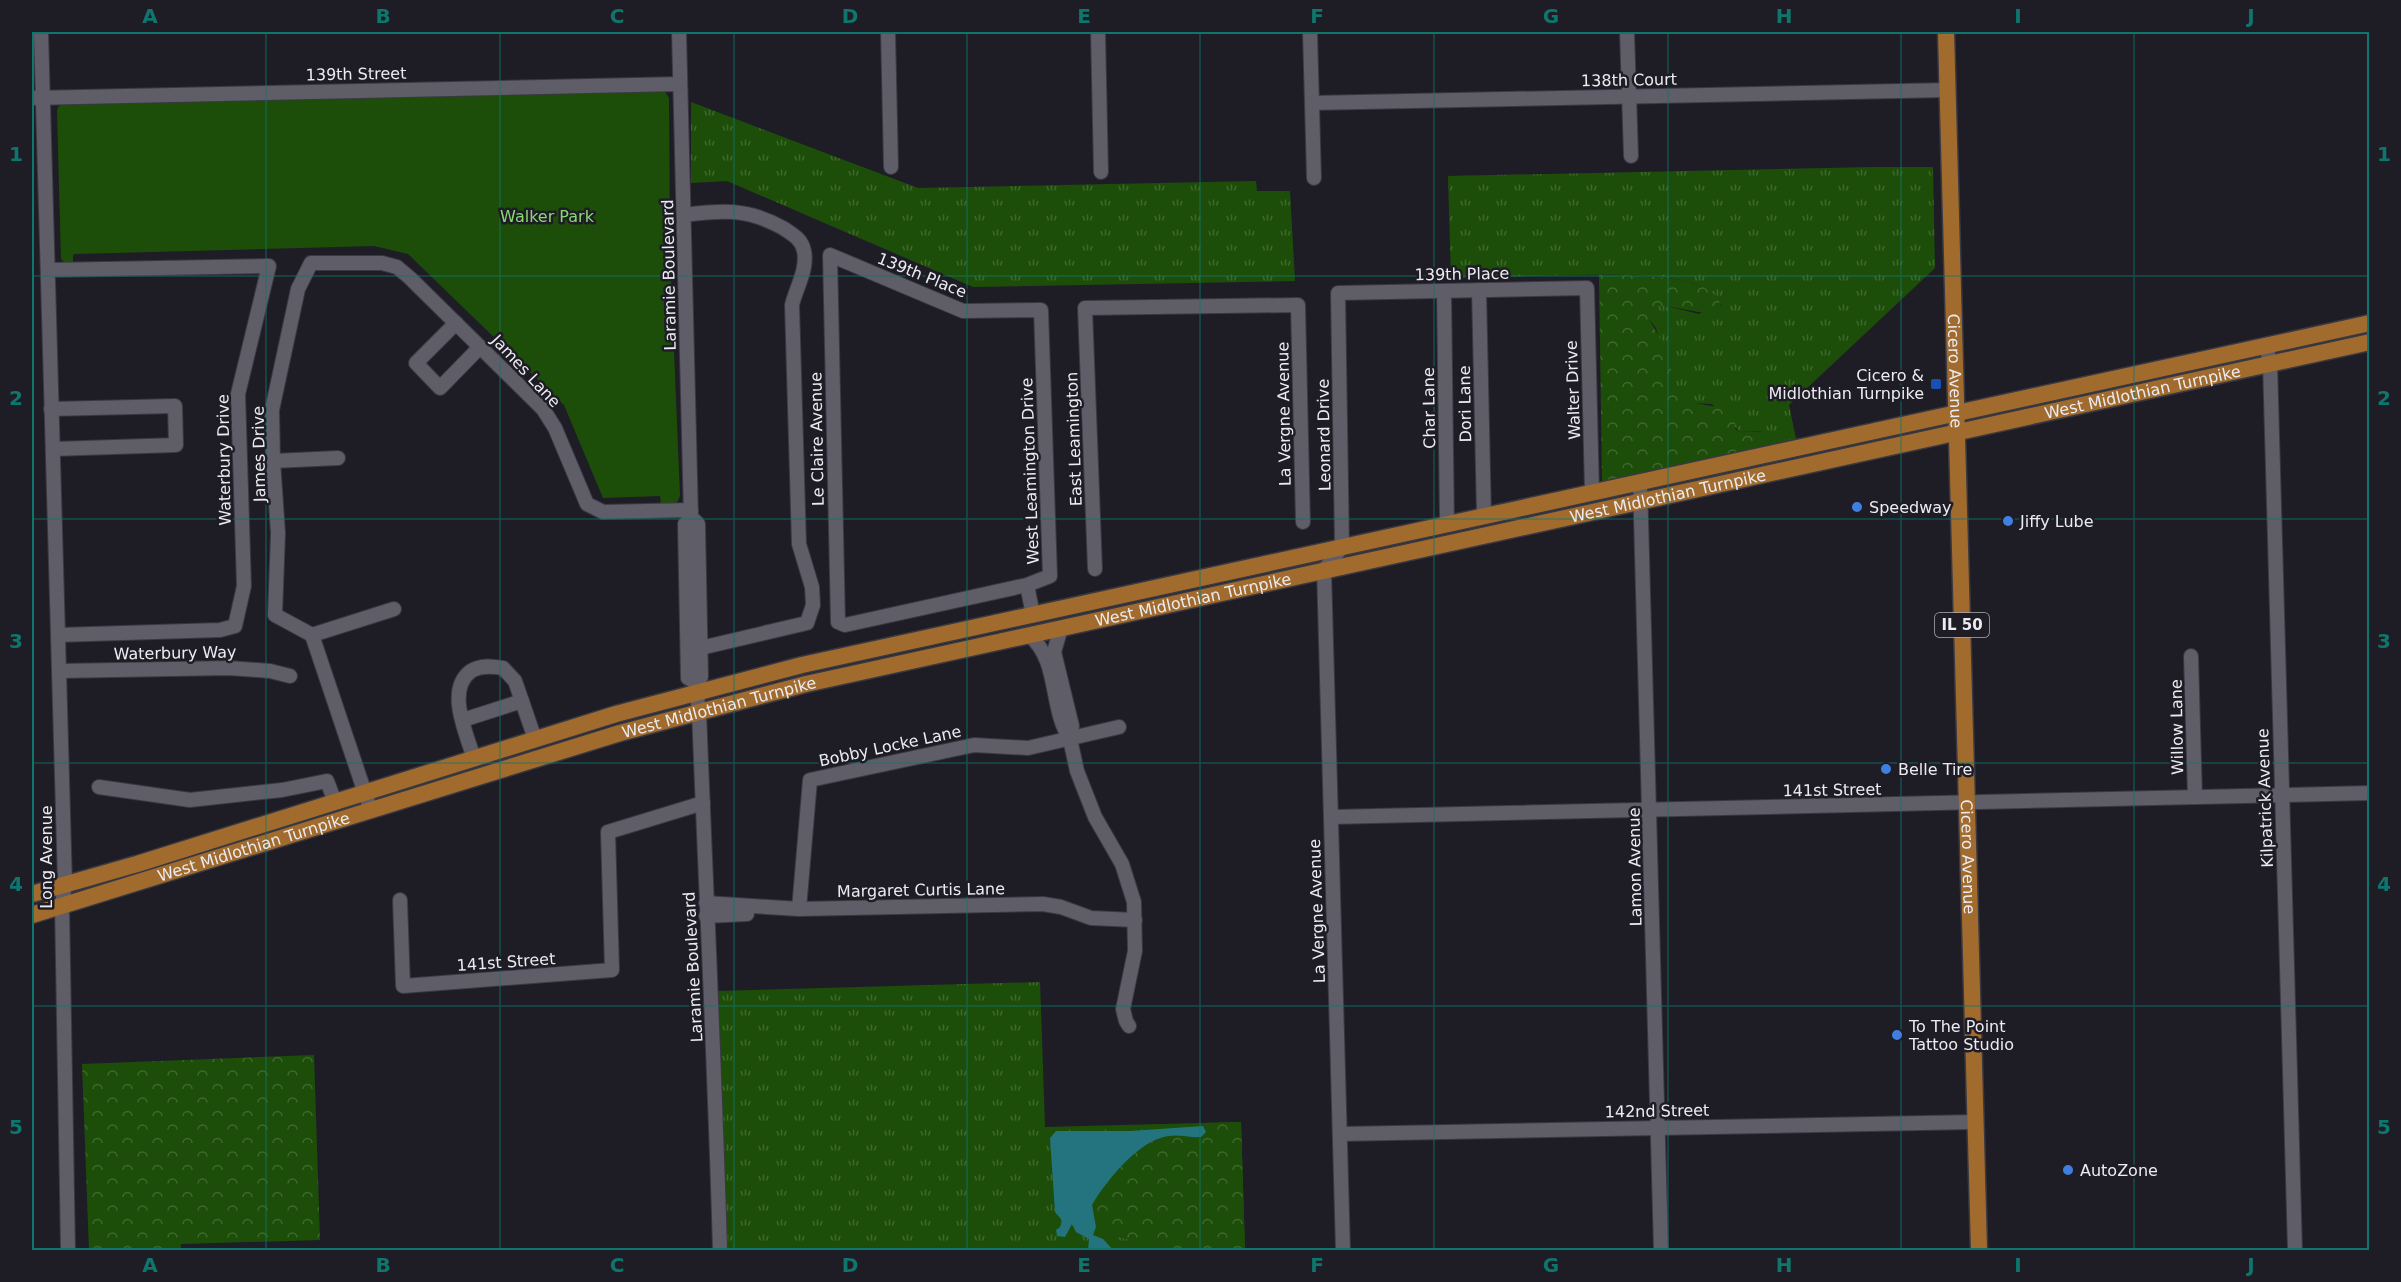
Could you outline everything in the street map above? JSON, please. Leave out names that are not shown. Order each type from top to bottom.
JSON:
[{"type":"main road","name":"Cicero Avenue","points":[[1946,32],[1978,1251]]},
{"type":"main road","name":"West Midlothian Turnpike","points":[[32,894],[137,864],[474,759],[696,687],[2370,323]]},
{"type":"main road","name":"West Midlothian Turnpike","points":[[32,915],[620,733],[806,684],[2370,342]]},
{"type":"main road","points":[[1033,615],[1045,632]]},
{"type":"street","name":"Long Avenue","points":[[41,32],[37,98],[48,270],[65,884],[62,905],[68,1251]]},
{"type":"street","name":"Laramie Boulevard","points":[[679,32],[691,513],[698,524],[693,650],[701,676],[696,687],[712,1003],[720,1251]]},
{"type":"street","points":[[888,32],[891,167]]},
{"type":"street","points":[[1098,32],[1101,172]]},
{"type":"street","points":[[1310,32],[1314,178]]},
{"type":"street","points":[[1627,32],[1631,156]]},
{"type":"street","name":"139th Street","points":[[37,98],[680,84]]},
{"type":"street","name":"138th Court","points":[[1312,103],[1948,90]]},
{"type":"street","points":[[684,215],[717,211],[742,212],[761,217],[796,236],[805,252],[803,272],[792,305],[799,544],[812,587],[813,605],[811,617],[807,623],[693,650]]},
{"type":"street","name":"139th Place","points":[[830,255],[963,311],[1041,310]]},
{"type":"street","name":"Le Claire Avenue","points":[[830,255],[838,622],[845,625],[1027,585]]},
{"type":"street","name":"James Lane","points":[[311,263],[382,263],[397,267],[543,409],[555,428],[587,504],[603,512],[691,513]]},
{"type":"street","name":"James Drive","points":[[311,263],[298,289],[272,410],[278,533],[275,615],[312,635]]},
{"type":"street","name":"Waterbury Drive","points":[[48,270],[269,266],[238,394],[244,586],[235,626],[220,630],[58,635]]},
{"type":"street","name":"139th Place","points":[[1338,293],[1587,288]]},
{"type":"street","name":"Walter Drive","points":[[1587,288],[1592,492]]},
{"type":"street","name":"Dori Lane","points":[[1479,290],[1484,516]]},
{"type":"street","name":"Char Lane","points":[[1444,291],[1447,524]]},
{"type":"street","name":"Leonard Drive","points":[[1338,293],[1342,547]]},
{"type":"street","name":"East Leamington","points":[[1095,569],[1085,308],[1298,305]]},
{"type":"street","name":"La Vergne Avenue","points":[[1298,305],[1303,522]]},
{"type":"street","name":"West Leamington Drive","points":[[1033,615],[1027,585],[1050,576],[1041,310]]},
{"type":"street","points":[[456,323],[416,363],[440,388],[480,347]]},
{"type":"street","name":"Kilpatrick Avenue","points":[[2266,345],[2270,363],[2295,1251]]},
{"type":"street","points":[[51,409],[175,406],[176,446],[53,449]]},
{"type":"street","points":[[273,461],[338,458]]},
{"type":"street","name":"Lamon Avenue","points":[[1640,482],[1661,1251]]},
{"type":"street","points":[[1324,570],[1342,547]]},
{"type":"street","name":"La Vergne Avenue","points":[[1324,570],[1343,1251]]},
{"type":"street","points":[[371,811],[312,635],[394,609]]},
{"type":"street","points":[[1045,632],[1038,643],[1046,657],[1062,727],[1070,739]]},
{"type":"street","points":[[1045,632],[1054,652],[1072,726],[1070,739],[1077,771],[1086,798],[1130,883],[1136,921],[1133,966],[1123,1009],[1129,1026]]},
{"type":"street","name":"Willow Lane","points":[[2192,656],[2195,797]]},
{"type":"street","points":[[474,759],[459,707],[461,682],[467,674],[482,666],[503,668],[509,672],[515,681],[535,739]]},
{"type":"street","name":"Waterbury Way","points":[[59,671],[238,668],[290,676]]},
{"type":"street","points":[[463,720],[522,701]]},
{"type":"street","points":[[1070,739],[1119,727]]},
{"type":"street","name":"Bobby Locke Lane","points":[[799,909],[810,780],[974,745],[1020,749],[1070,739]]},
{"type":"street","points":[[99,787],[190,800],[282,790],[327,781],[335,802]]},
{"type":"street","name":"141st Street","points":[[1331,817],[2370,793]]},
{"type":"street","name":"141st Street","points":[[400,900],[403,986],[612,970],[608,832],[703,803]]},
{"type":"street","name":"Margaret Curtis Lane","points":[[706,910],[788,913],[799,909],[1024,903],[1061,907],[1104,920],[1136,921]]},
{"type":"street","name":"142nd Street","points":[[1340,1134],[1975,1122]]},
{"type":"green space","name":"Walker Park","points":[[665,92],[669,98],[670,254],[680,496],[673,504],[661,506],[660,496],[603,498],[564,405],[408,254],[374,246],[75,254],[73,264],[66,264],[61,259],[57,111],[58,107],[63,104]]},
{"type":"green space","points":[[691,102],[918,188],[1256,181],[1257,191],[1290,191],[1295,281],[973,287],[727,181],[691,183]]},
{"type":"green space","points":[[1933,167],[1935,268],[1789,405],[1796,439],[1767,446],[1775,436],[1761,431],[1740,432],[1712,404],[1690,403],[1676,398],[1656,328],[1645,314],[1651,306],[1666,306],[1699,314],[1721,305],[1711,293],[1699,285],[1675,279],[1632,275],[1451,278],[1448,176]]},
{"type":"green space","points":[[1599,275],[1646,276],[1684,281],[1712,293],[1720,303],[1720,316],[1666,306],[1651,306],[1646,314],[1667,350],[1677,398],[1729,410],[1735,423],[1735,429],[1740,432],[1772,431],[1775,436],[1767,446],[1602,482]]},
{"type":"green space","points":[[1040,982],[1045,1127],[1241,1122],[1245,1250],[727,1250],[717,991]]},
{"type":"green space","points":[[314,1055],[320,1240],[181,1244],[181,1250],[89,1250],[82,1064]]},
{"type":"green space","points":[[1241,1122],[1245,1250],[1164,1250],[1147,1243],[1112,1235],[1096,1227],[1092,1204],[1104,1186],[1139,1150],[1166,1136],[1194,1138],[1206,1128],[1203,1123]]},
{"type":"water","points":[[1203,1126],[1206,1132],[1201,1137],[1168,1136],[1146,1145],[1124,1163],[1106,1185],[1092,1205],[1096,1227],[1093,1235],[1103,1239],[1113,1250],[1088,1250],[1089,1239],[1076,1232],[1072,1224],[1065,1237],[1057,1236],[1056,1230],[1060,1227],[1061,1222],[1055,1212],[1050,1138],[1056,1131],[1130,1131]]},
{"type":"place","name":"Cicero & Midlothian Turnpike","points":[[1936,384]]},
{"type":"place","name":"Speedway","points":[[1857,507]]},
{"type":"place","name":"Jiffy Lube","points":[[2008,521]]},
{"type":"place","name":"Belle Tire","points":[[1886,769]]},
{"type":"place","name":"To The Point Tattoo Studio","points":[[1897,1035]]},
{"type":"place","name":"AutoZone","points":[[2068,1170]]}]
